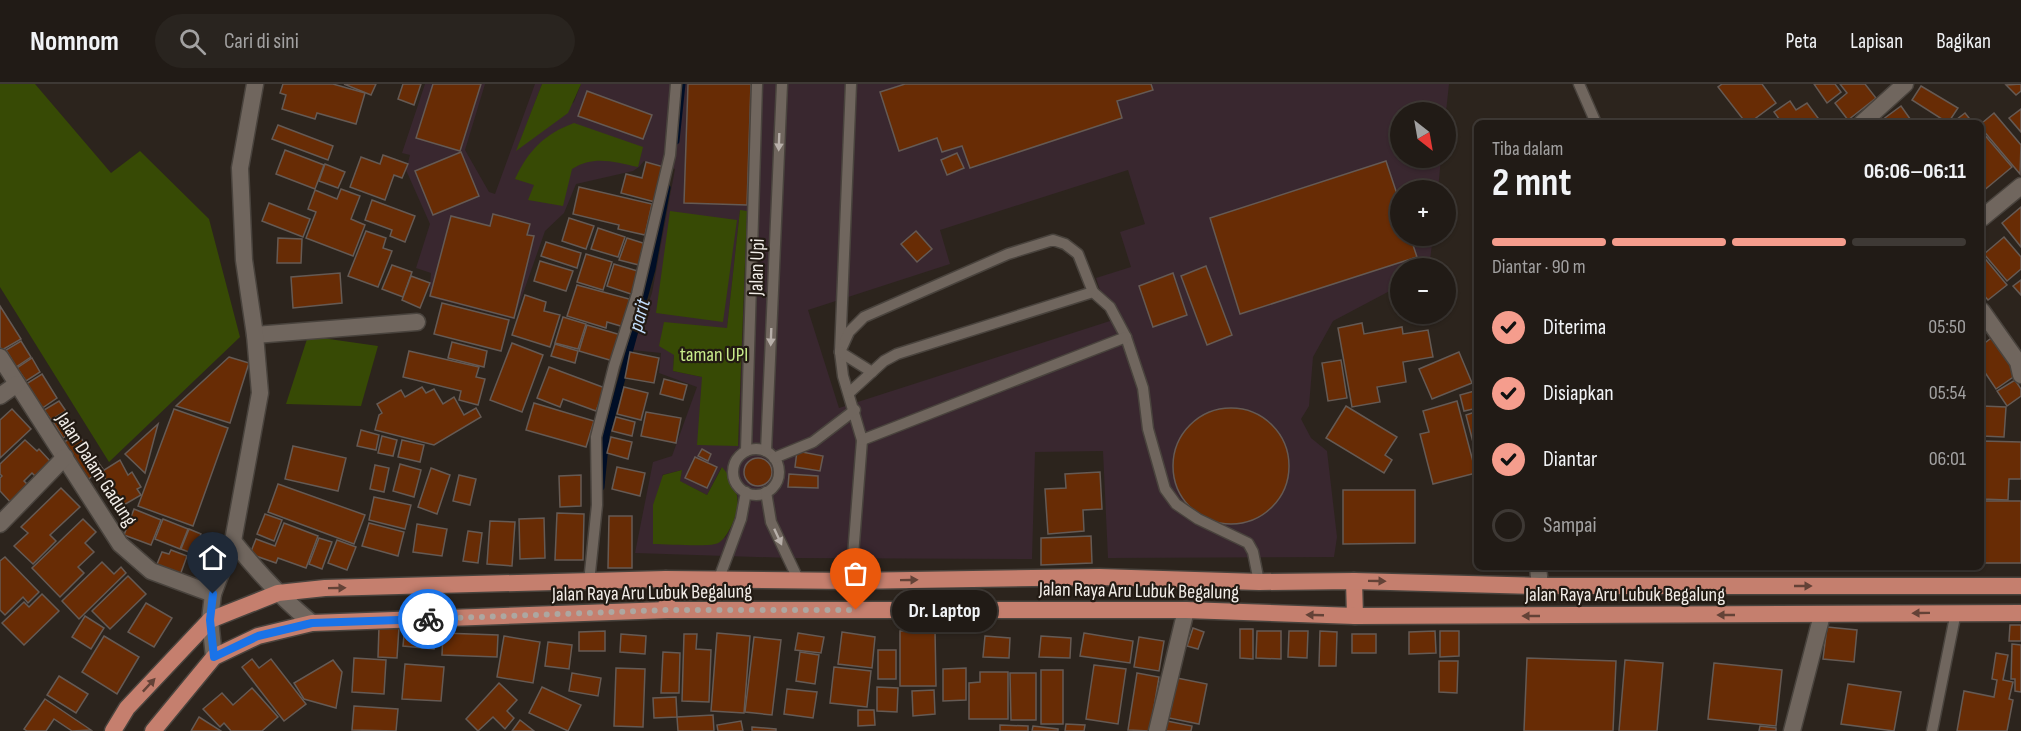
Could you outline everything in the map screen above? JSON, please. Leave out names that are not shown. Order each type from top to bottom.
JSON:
[{"type":"main road","name":"Jalan Raya Aru Lubuk Begalung","points":[[210,620],[278,593],[325,588],[666,579],[718,581],[1099,577],[1540,586],[2021,586]]},
{"type":"main road","points":[[666,579],[667,610]]},
{"type":"main road","points":[[1354,581],[1355,616]]},
{"type":"main road","name":"Jalan Raya Aru Lubuk Begalung","points":[[214,657],[258,636],[312,623],[667,610],[1186,610],[1355,616],[2021,613]]},
{"type":"main road","points":[[113,731],[127,708],[210,620]]},
{"type":"main road","points":[[153,731],[214,657]]},
{"type":"street","points":[[214,657],[210,620],[213,594],[233,541],[260,393],[255,335],[244,260],[240,168],[255,84]]},
{"type":"street","points":[[1865,120],[1905,84]]},
{"type":"street","points":[[1984,216],[2021,186]]},
{"type":"street","points":[[1984,314],[2020,365]]},
{"type":"street","points":[[255,335],[417,322]]},
{"type":"street","name":"Jalan Dalam Gadung","points":[[0,357],[120,544],[151,571],[213,594]]},
{"type":"street","points":[[0,396],[17,384]]},
{"type":"street","points":[[0,524],[64,457]]},
{"type":"street","points":[[233,541],[278,593],[312,623]]},
{"type":"street","points":[[1538,570],[1540,586]]},
{"type":"street","points":[[1157,731],[1186,610]]},
{"type":"street","points":[[1792,731],[1822,615]]},
{"type":"lane","points":[[589,582],[597,505],[596,437],[614,366],[638,294],[670,155],[676,84]]},
{"type":"lane","name":"Jalan Upi","points":[[746,492],[738,486],[734,476],[734,466],[738,457],[746,451],[757,84]]},
{"type":"lane","name":"Jalan Upi","points":[[766,492],[774,486],[779,467],[770,454],[782,84]]},
{"type":"lane","points":[[851,84],[840,352],[842,372],[862,440],[851,580]]},
{"type":"lane","points":[[1579,84],[1595,120]]},
{"type":"lane","points":[[840,352],[849,332],[864,317],[1008,254],[1053,240],[1065,244],[1078,254],[1093,292],[1110,307],[1126,337],[1143,388],[1149,429],[1165,489],[1176,504],[1198,519],[1248,543],[1253,552],[1259,582]]},
{"type":"lane","points":[[849,393],[884,361],[897,354],[1093,292]]},
{"type":"lane","points":[[862,440],[1126,337]]},
{"type":"lane","points":[[840,352],[872,372]]},
{"type":"lane","points":[[746,451],[756,449],[770,454],[813,442],[855,410]]},
{"type":"lane","points":[[718,581],[741,519],[746,492],[756,495],[766,492],[771,522],[798,579]]},
{"type":"lane","points":[[1932,731],[1956,612]]},
{"type":"shaded area","points":[[425,84],[485,84],[465,150],[489,192],[495,194],[535,84],[542,84],[517,150],[574,102],[581,84],[1449,84],[1447,102],[1390,102],[1390,168],[1440,168],[1439,180],[1390,180],[1390,246],[1432,246],[1430,258],[1390,258],[1390,291],[1333,321],[1313,357],[1309,406],[1301,419],[1311,438],[1327,451],[1337,537],[1334,557],[1108,558],[1103,451],[1035,452],[1032,559],[791,558],[635,553],[653,462],[672,456],[697,387],[659,373],[661,353],[632,350],[652,293],[675,169],[644,161],[633,171],[576,184],[564,213],[545,231],[514,319],[429,297],[431,273],[416,268],[430,224],[406,170],[410,155],[402,153]],"holes":[[[1128,170],[1145,224],[1120,232],[1131,267],[1096,278],[1110,321],[839,408],[808,310],[950,264],[940,230]],[[740,211],[747,211],[738,446],[702,377],[673,371],[674,355],[727,329]],[[721,468],[734,485],[739,506],[725,538],[662,475],[682,470],[679,481],[707,495]]]},
{"type":"green space","points":[[0,84],[35,84],[111,173],[140,151],[209,219],[240,337],[109,462],[0,287]]},
{"type":"green space","points":[[542,84],[581,84],[568,113],[516,151]]},
{"type":"green space","points":[[574,123],[643,147],[638,167],[604,161],[588,162],[572,169],[563,206],[528,200],[534,185],[515,179],[525,160],[546,138]]},
{"type":"green space","name":"taman UPI","points":[[740,210],[747,211],[738,446],[697,445],[702,377],[673,371],[674,355],[659,346],[664,322],[727,328]]},
{"type":"green space","points":[[670,211],[737,220],[723,322],[656,313]]},
{"type":"green space","points":[[308,336],[378,346],[361,406],[286,404]]},
{"type":"green space","points":[[722,467],[733,482],[737,498],[733,523],[723,540],[710,545],[653,544],[653,505],[663,475],[682,470],[680,481],[707,495]]},
{"type":"building","points":[[283,84],[333,84],[365,93],[356,124],[317,113],[315,119],[282,109],[286,95],[280,93]]},
{"type":"building","points":[[344,84],[376,84],[371,95]]},
{"type":"building","points":[[403,84],[421,84],[414,105],[398,99]]},
{"type":"building","points":[[433,84],[481,84],[460,151],[416,138]]},
{"type":"building","points":[[688,84],[751,84],[747,205],[684,203]]},
{"type":"building","points":[[905,84],[1151,84],[1153,90],[1117,101],[1122,118],[970,168],[962,146],[942,152],[937,138],[899,151],[880,92]]},
{"type":"building","points":[[1722,84],[1762,84],[1776,103],[1753,120],[1744,120],[1718,87]]},
{"type":"building","points":[[1814,84],[1835,84],[1841,92],[1827,103]]},
{"type":"building","points":[[1840,84],[1865,84],[1876,98],[1848,120],[1835,103],[1847,93]]},
{"type":"building","points":[[2021,84],[2021,91],[2016,95],[2006,85]]},
{"type":"building","points":[[1921,86],[1958,108],[1950,120],[1943,120],[1912,100]]},
{"type":"building","points":[[587,91],[652,115],[643,139],[578,116]]},
{"type":"building","points":[[1790,101],[1796,110],[1807,103],[1820,120],[1780,120],[1774,112]]},
{"type":"building","points":[[1901,106],[1911,120],[1882,120]]},
{"type":"building","points":[[2021,109],[2021,132],[2009,118]]},
{"type":"building","points":[[1965,113],[1971,120],[1956,120]]},
{"type":"building","points":[[1994,113],[2021,145],[2020,174],[1984,131],[1984,121]]},
{"type":"building","points":[[278,125],[333,146],[328,160],[272,139]]},
{"type":"building","points":[[1984,134],[2012,167],[1984,190]]},
{"type":"building","points":[[285,150],[324,165],[315,189],[276,174]]},
{"type":"building","points":[[461,152],[479,196],[433,215],[415,171]]},
{"type":"building","points":[[957,153],[964,168],[947,175],[941,160]]},
{"type":"building","points":[[383,155],[408,164],[402,178],[394,175],[385,200],[350,187],[361,157],[380,164]]},
{"type":"building","points":[[1386,161],[1392,180],[1390,180],[1390,246],[1413,246],[1417,257],[1390,258],[1390,266],[1240,314],[1210,218]]},
{"type":"building","points":[[646,162],[664,167],[655,202],[621,193],[626,174],[642,178]]},
{"type":"building","points":[[325,164],[345,172],[338,188],[319,181]]},
{"type":"building","points":[[579,187],[652,204],[645,235],[618,229],[619,225],[573,214]]},
{"type":"building","points":[[341,189],[360,196],[351,219],[365,225],[353,256],[306,238],[316,212],[308,209],[315,190],[337,199]]},
{"type":"building","points":[[372,200],[415,216],[405,242],[390,236],[392,230],[365,220]]},
{"type":"building","points":[[269,203],[310,219],[303,237],[262,221]]},
{"type":"building","points":[[2021,207],[2021,247],[2002,223]]},
{"type":"building","points":[[493,214],[530,224],[527,235],[534,236],[514,318],[430,296],[451,216],[490,226]]},
{"type":"building","points":[[569,218],[594,226],[586,249],[562,241]]},
{"type":"building","points":[[598,228],[625,237],[618,257],[591,249]]},
{"type":"building","points":[[366,231],[386,238],[383,248],[392,251],[378,287],[348,276]]},
{"type":"building","points":[[916,231],[932,249],[917,262],[901,244]]},
{"type":"building","points":[[2004,237],[2021,257],[2021,269],[2007,281],[1984,254]]},
{"type":"building","points":[[278,238],[302,239],[301,263],[277,263]]},
{"type":"building","points":[[627,238],[646,244],[639,265],[619,260]]},
{"type":"building","points":[[546,242],[581,253],[577,268],[541,256]]},
{"type":"building","points":[[586,254],[612,262],[603,290],[577,282]]},
{"type":"building","points":[[1984,257],[2007,285],[1988,300],[1984,295]]},
{"type":"building","points":[[540,261],[573,271],[566,291],[534,281]]},
{"type":"building","points":[[614,264],[641,272],[634,295],[607,286]]},
{"type":"building","points":[[392,265],[412,272],[403,297],[382,289]]},
{"type":"building","points":[[1206,266],[1232,335],[1207,345],[1181,276]]},
{"type":"building","points":[[340,273],[342,303],[293,308],[291,277]]},
{"type":"building","points":[[1173,273],[1187,315],[1153,327],[1139,286]]},
{"type":"building","points":[[411,276],[430,283],[420,308],[402,300]]},
{"type":"building","points":[[2021,280],[2021,295],[2013,286]]},
{"type":"building","points":[[577,285],[633,300],[624,327],[607,322],[606,328],[567,316]]},
{"type":"building","points":[[525,295],[546,302],[544,311],[560,315],[550,347],[512,335]]},
{"type":"building","points":[[442,303],[509,320],[501,351],[434,334]]},
{"type":"building","points":[[0,306],[21,339],[2,350],[0,347]]},
{"type":"building","points":[[563,317],[586,324],[578,349],[555,343]]},
{"type":"building","points":[[1362,323],[1364,334],[1402,327],[1403,334],[1428,330],[1433,357],[1403,362],[1406,382],[1377,387],[1380,402],[1352,407],[1338,328]]},
{"type":"building","points":[[587,325],[621,335],[613,361],[579,351]]},
{"type":"building","points":[[1994,336],[2019,373],[1996,389],[1984,371],[1984,344]]},
{"type":"building","points":[[21,341],[31,357],[16,367],[6,350]]},
{"type":"building","points":[[452,342],[487,351],[484,367],[448,358]]},
{"type":"building","points":[[512,343],[543,355],[522,412],[490,400]]},
{"type":"building","points":[[555,344],[578,351],[575,363],[551,356]]},
{"type":"building","points":[[409,351],[479,367],[476,377],[485,379],[478,405],[459,400],[461,391],[403,377]]},
{"type":"building","points":[[630,352],[659,358],[654,383],[625,378]]},
{"type":"building","points":[[1459,352],[1472,383],[1432,399],[1419,369]]},
{"type":"building","points":[[229,357],[249,363],[230,423],[176,406]]},
{"type":"building","points":[[32,358],[40,372],[26,381],[17,368]]},
{"type":"building","points":[[1341,360],[1347,398],[1328,401],[1322,363]]},
{"type":"building","points":[[549,367],[605,388],[596,411],[563,399],[560,407],[537,398]]},
{"type":"building","points":[[42,374],[57,398],[41,409],[26,384]]},
{"type":"building","points":[[664,379],[687,385],[683,400],[660,394]]},
{"type":"building","points":[[2015,380],[2021,389],[2021,396],[2007,406],[1997,391]]},
{"type":"building","points":[[422,387],[426,393],[434,389],[443,404],[454,397],[464,415],[476,408],[481,417],[434,445],[375,430],[379,415],[382,413],[377,404],[401,390],[405,397]]},
{"type":"building","points":[[624,387],[648,393],[641,420],[617,414]]},
{"type":"building","points":[[1474,391],[1474,409],[1464,411],[1460,395]]},
{"type":"building","points":[[59,401],[66,411],[51,420],[44,410]]},
{"type":"building","points":[[1457,401],[1474,465],[1474,474],[1433,484],[1420,434],[1429,432],[1423,411]]},
{"type":"building","points":[[534,403],[594,421],[586,447],[526,430]]},
{"type":"building","points":[[1346,406],[1397,437],[1385,455],[1392,460],[1384,473],[1326,438]]},
{"type":"building","points":[[1984,406],[2006,407],[2004,437],[1984,436]]},
{"type":"building","points":[[1231,408],[1253,412],[1272,425],[1285,444],[1289,466],[1285,488],[1272,507],[1253,520],[1231,524],[1209,520],[1190,507],[1177,488],[1173,466],[1177,444],[1190,425],[1209,412]]},
{"type":"building","points":[[12,409],[31,429],[0,458],[0,420]]},
{"type":"building","points":[[174,409],[228,428],[193,526],[138,506]]},
{"type":"building","points":[[646,412],[681,418],[676,443],[641,436]]},
{"type":"building","points":[[1474,412],[1474,446],[1466,415]]},
{"type":"building","points":[[65,414],[75,430],[63,438],[53,422]]},
{"type":"building","points":[[616,417],[635,422],[632,436],[612,431]]},
{"type":"building","points":[[158,424],[145,473],[125,454]]},
{"type":"building","points":[[361,430],[379,435],[376,450],[357,446]]},
{"type":"building","points":[[78,434],[103,469],[87,480],[64,442]]},
{"type":"building","points":[[382,436],[397,440],[393,456],[378,453]]},
{"type":"building","points":[[611,437],[632,442],[628,459],[607,453]]},
{"type":"building","points":[[25,440],[37,451],[39,449],[51,462],[36,477],[32,473],[24,481],[31,488],[13,505],[0,491],[2,476],[0,464]]},
{"type":"building","points":[[402,440],[424,445],[420,462],[398,457]]},
{"type":"building","points":[[1984,441],[2021,442],[2021,479],[2009,479],[2008,500],[1984,499]]},
{"type":"building","points":[[293,446],[346,458],[338,491],[285,479]]},
{"type":"building","points":[[702,449],[711,454],[708,461],[698,456]]},
{"type":"building","points":[[797,451],[823,456],[820,471],[795,467]]},
{"type":"building","points":[[695,457],[717,467],[707,488],[685,478]]},
{"type":"building","points":[[758,458],[768,462],[772,472],[768,482],[758,486],[748,482],[744,472],[748,462]]},
{"type":"building","points":[[120,460],[128,475],[132,472],[141,487],[137,489],[141,495],[122,506],[101,472]]},
{"type":"building","points":[[400,464],[421,470],[414,497],[393,491]]},
{"type":"building","points":[[375,465],[389,468],[384,492],[370,489]]},
{"type":"building","points":[[617,467],[645,473],[640,496],[612,489]]},
{"type":"building","points":[[431,468],[450,475],[437,514],[418,507]]},
{"type":"building","points":[[1100,472],[1102,509],[1083,510],[1084,531],[1048,534],[1045,489],[1066,488],[1065,474]]},
{"type":"building","points":[[789,474],[818,476],[818,488],[788,487]]},
{"type":"building","points":[[459,475],[476,479],[470,505],[453,501]]},
{"type":"building","points":[[581,475],[581,506],[560,507],[559,476]]},
{"type":"building","points":[[278,484],[365,515],[354,544],[268,512]]},
{"type":"building","points":[[61,488],[80,507],[50,535],[56,541],[33,564],[14,546],[28,533],[21,527]]},
{"type":"building","points":[[1343,490],[1415,490],[1415,543],[1343,544]]},
{"type":"building","points":[[374,497],[411,505],[405,529],[369,520]]},
{"type":"building","points":[[1984,501],[2021,501],[2021,563],[1984,563]]},
{"type":"building","points":[[134,509],[161,520],[151,545],[124,535]]},
{"type":"building","points":[[557,513],[584,514],[583,560],[555,560]]},
{"type":"building","points":[[265,514],[282,520],[274,541],[257,534]]},
{"type":"building","points":[[609,516],[632,516],[632,568],[608,568]]},
{"type":"building","points":[[544,518],[545,558],[520,559],[519,519]]},
{"type":"building","points":[[83,519],[96,532],[85,543],[94,552],[78,567],[84,573],[60,597],[32,568]]},
{"type":"building","points":[[163,519],[188,529],[180,549],[155,539]]},
{"type":"building","points":[[490,521],[515,522],[512,566],[487,564]]},
{"type":"building","points":[[284,523],[318,536],[306,568],[278,558],[276,563],[250,554],[256,539],[275,546]]},
{"type":"building","points":[[369,523],[404,532],[398,556],[362,546]]},
{"type":"building","points":[[417,524],[447,529],[442,556],[413,552]]},
{"type":"building","points":[[189,529],[201,534],[194,554],[181,549]]},
{"type":"building","points":[[468,531],[482,533],[478,563],[463,561]]},
{"type":"building","points":[[1091,536],[1092,563],[1041,565],[1041,538]]},
{"type":"building","points":[[319,538],[332,542],[322,569],[309,564]]},
{"type":"building","points":[[337,540],[356,547],[347,570],[328,563]]},
{"type":"building","points":[[171,550],[187,556],[179,578],[155,569],[162,552],[169,554]]},
{"type":"building","points":[[5,557],[39,592],[28,603],[23,597],[5,615],[0,610],[0,561]]},
{"type":"building","points":[[102,562],[114,574],[121,567],[126,573],[79,619],[62,601]]},
{"type":"building","points":[[128,576],[146,594],[110,629],[92,611]]},
{"type":"building","points":[[42,594],[59,611],[24,645],[2,623],[24,602],[29,607]]},
{"type":"building","points":[[146,603],[172,618],[154,647],[128,632]]},
{"type":"building","points":[[85,616],[104,628],[91,649],[72,637]]},
{"type":"building","points":[[405,625],[437,628],[434,649],[403,646]]},
{"type":"building","points":[[2010,625],[2021,625],[2021,641],[2009,641]]},
{"type":"building","points":[[379,626],[399,627],[397,658],[378,657]]},
{"type":"building","points":[[1827,627],[1857,630],[1854,662],[1823,659]]},
{"type":"building","points":[[1193,628],[1204,632],[1198,649],[1187,646]]},
{"type":"building","points":[[1240,629],[1253,629],[1253,659],[1240,658]]},
{"type":"building","points":[[935,630],[936,686],[900,686],[900,631]]},
{"type":"building","points":[[605,631],[605,651],[579,651],[579,632]]},
{"type":"building","points":[[1257,631],[1281,631],[1281,659],[1256,658]]},
{"type":"building","points":[[1289,631],[1308,631],[1307,658],[1288,657]]},
{"type":"building","points":[[1320,631],[1337,632],[1336,666],[1319,666]]},
{"type":"building","points":[[1435,631],[1436,653],[1409,654],[1409,632]]},
{"type":"building","points":[[1440,631],[1459,631],[1459,656],[1440,657]]},
{"type":"building","points":[[842,632],[875,637],[872,668],[838,664]]},
{"type":"building","points":[[443,633],[498,635],[497,657],[442,655]]},
{"type":"building","points":[[717,633],[750,636],[744,713],[711,711]]},
{"type":"building","points":[[798,633],[824,637],[821,653],[795,650]]},
{"type":"building","points":[[1084,633],[1133,641],[1130,663],[1080,656]]},
{"type":"building","points":[[621,634],[646,636],[645,654],[620,652]]},
{"type":"building","points":[[684,634],[697,634],[696,649],[711,650],[709,702],[682,701]]},
{"type":"building","points":[[1352,634],[1376,634],[1376,653],[1352,653]]},
{"type":"building","points":[[104,636],[139,657],[117,694],[82,672]]},
{"type":"building","points":[[504,636],[540,642],[533,683],[497,677]]},
{"type":"building","points":[[985,636],[1010,638],[1009,658],[983,657]]},
{"type":"building","points":[[1041,636],[1071,638],[1070,658],[1039,657]]},
{"type":"building","points":[[754,637],[781,640],[772,715],[745,712]]},
{"type":"building","points":[[1139,637],[1164,641],[1159,671],[1134,667]]},
{"type":"building","points":[[548,642],[572,645],[569,669],[545,666]]},
{"type":"building","points":[[2012,644],[2021,645],[2021,692],[2015,691],[2015,679],[2011,679]]},
{"type":"building","points":[[878,650],[896,650],[896,679],[878,679]]},
{"type":"building","points":[[663,652],[680,653],[679,693],[661,693]]},
{"type":"building","points":[[800,652],[819,655],[815,684],[796,681]]},
{"type":"building","points":[[1996,653],[2008,655],[2003,680],[2013,682],[2009,699],[2013,700],[2007,731],[1957,731],[1964,691],[1994,697],[1997,680],[1992,679]]},
{"type":"building","points":[[354,658],[386,660],[384,694],[352,692]]},
{"type":"building","points":[[1527,658],[1616,661],[1613,731],[1524,731]]},
{"type":"building","points":[[252,659],[259,668],[271,659],[306,704],[284,721],[242,667]]},
{"type":"building","points":[[333,660],[342,672],[336,708],[304,699],[294,683]]},
{"type":"building","points":[[1625,660],[1663,663],[1657,731],[1619,731]]},
{"type":"building","points":[[1439,661],[1458,661],[1457,693],[1439,692]]},
{"type":"building","points":[[1714,663],[1782,670],[1776,726],[1708,719]]},
{"type":"building","points":[[405,664],[444,667],[441,701],[402,699]]},
{"type":"building","points":[[1094,665],[1126,669],[1118,724],[1086,719]]},
{"type":"building","points":[[834,667],[871,671],[867,707],[830,703]]},
{"type":"building","points":[[616,668],[645,669],[643,727],[614,726]]},
{"type":"building","points":[[966,668],[966,700],[943,701],[943,669]]},
{"type":"building","points":[[1041,670],[1063,670],[1063,724],[1041,724]]},
{"type":"building","points":[[980,672],[1008,672],[1008,719],[969,719],[969,683],[980,682]]},
{"type":"building","points":[[572,673],[601,678],[598,696],[569,691]]},
{"type":"building","points":[[1010,673],[1036,673],[1036,720],[1011,720]]},
{"type":"building","points":[[1137,673],[1159,677],[1150,731],[1128,730]]},
{"type":"building","points":[[59,676],[88,694],[76,713],[47,695]]},
{"type":"building","points":[[1177,678],[1207,684],[1199,724],[1169,718]]},
{"type":"building","points":[[499,683],[517,700],[507,711],[514,718],[505,729],[493,717],[478,731],[466,719]]},
{"type":"building","points":[[1848,684],[1901,692],[1894,731],[1841,724]]},
{"type":"building","points":[[542,687],[581,705],[568,731],[529,713]]},
{"type":"building","points":[[877,687],[898,688],[897,712],[877,711]]},
{"type":"building","points":[[252,688],[278,717],[262,731],[231,731],[224,723],[220,727],[203,709],[222,693],[233,705]]},
{"type":"building","points":[[787,689],[817,692],[813,718],[784,714]]},
{"type":"building","points":[[934,690],[935,714],[913,716],[912,691]]},
{"type":"building","points":[[676,697],[677,717],[654,718],[653,698]]},
{"type":"building","points":[[45,699],[91,730],[72,731],[54,719],[46,731],[24,729]]},
{"type":"building","points":[[354,706],[398,709],[396,731],[352,730]]},
{"type":"building","points":[[858,710],[874,710],[875,725],[858,726]]},
{"type":"building","points":[[713,715],[714,731],[678,731],[677,717]]},
{"type":"building","points":[[199,717],[221,731],[191,731]]},
{"type":"building","points":[[520,720],[534,731],[512,731]]},
{"type":"building","points":[[741,721],[743,731],[718,731],[717,725]]},
{"type":"building","points":[[1167,721],[1192,726],[1191,731],[1165,731]]},
{"type":"building","points":[[1066,724],[1085,725],[1084,731],[1065,731]]},
{"type":"building","points":[[1000,725],[1028,726],[1028,731],[1000,731]]},
{"type":"building","points":[[1033,726],[1058,729],[1058,731],[1032,731]]},
{"type":"building","points":[[1760,726],[1776,728],[1776,731],[1759,731]]},
{"type":"building","points":[[752,727],[776,729],[776,731],[752,731]]},
{"type":"waterway","name":"parit","points":[[676,141],[682,84]]},
{"type":"waterway","name":"parit","points":[[601,487],[606,436],[652,269],[667,188]]},
{"type":"way so far","points":[[428,619],[667,610],[856,610]]},
{"type":"place","name":"Dr. Laptop","points":[[856,610]]},
{"type":"route","points":[[213,594],[210,620],[214,657],[258,636],[312,623],[428,619]]}]
